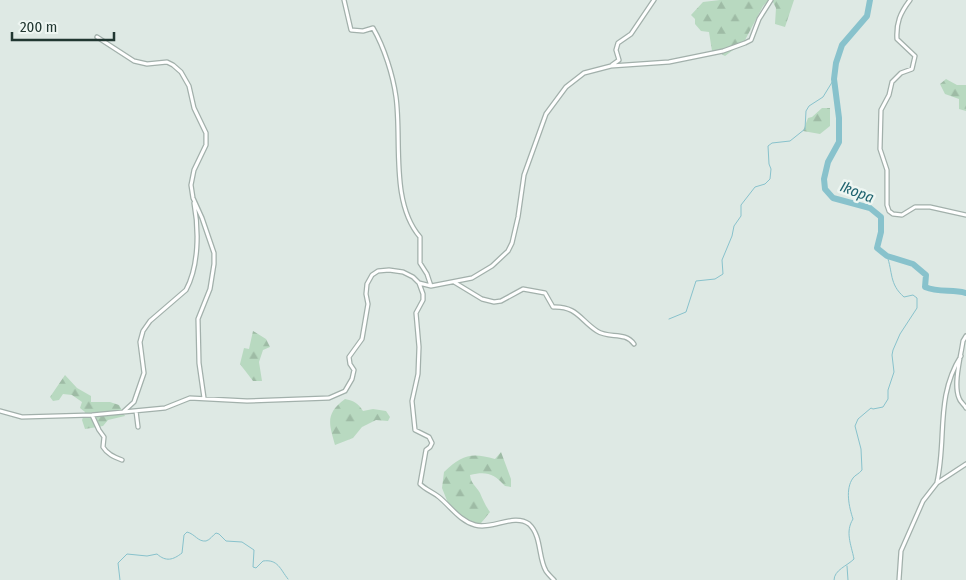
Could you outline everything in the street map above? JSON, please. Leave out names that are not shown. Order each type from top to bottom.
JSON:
[{"type":"street","points":[[344,0],[351,30],[364,31],[373,28],[382,43],[396,96],[402,197],[412,228],[420,237],[420,262],[431,286]]},
{"type":"street","points":[[611,66],[619,60],[616,50],[618,44],[630,34],[654,0]]},
{"type":"street","points":[[419,283],[431,286],[472,278],[492,266],[508,251],[512,243],[518,216],[524,175],[546,114],[566,87],[584,73],[611,66],[669,62],[723,51],[745,44],[751,40],[759,19],[771,0]]},
{"type":"street","points":[[910,0],[899,15],[896,28],[897,39],[915,56],[912,69],[901,73],[892,82],[889,95],[881,110],[880,149],[887,170],[887,205],[889,211],[893,214],[902,215],[915,206],[930,207],[966,215]]},
{"type":"street","points":[[96,37],[134,62],[147,64],[167,62],[181,72],[190,86],[194,108],[207,139],[203,153],[194,170],[191,185],[195,211],[196,240],[192,274],[186,290],[150,321],[143,330],[140,342],[144,373],[134,402],[123,412]]},
{"type":"street","points":[[193,198],[214,253],[210,289],[198,318],[199,363],[204,398]]},
{"type":"street","points":[[0,411],[22,417],[92,415],[165,408],[190,398],[247,401],[329,398],[346,391],[352,379],[354,370],[350,364],[349,357],[362,339],[368,304],[367,284],[372,275],[378,271],[403,272],[413,277],[419,283],[423,294],[423,300],[416,313],[419,347],[418,374],[412,401],[415,430],[429,437],[432,443],[430,448],[426,450],[420,484],[426,490],[438,496],[461,518],[476,526],[487,526],[512,521],[528,524],[535,533],[545,570],[554,580]]},
{"type":"street","points":[[454,281],[482,299],[494,302],[501,301],[523,289],[545,293],[553,307],[564,306],[572,310],[597,331],[628,337],[634,344]]},
{"type":"street","points":[[966,336],[958,376],[958,395],[966,408]]},
{"type":"street","points":[[937,483],[940,471],[946,390],[954,366],[961,356]]},
{"type":"street","points":[[136,411],[138,427]]},
{"type":"street","points":[[92,415],[104,437],[104,450],[122,460]]},
{"type":"street","points":[[899,580],[899,565],[903,546],[923,501],[937,483],[966,464]]},
{"type":"green space","points":[[769,0],[763,6],[744,42],[725,56],[712,51],[709,32],[701,31],[691,15],[703,2]]},
{"type":"green space","points":[[772,0],[794,0],[785,27],[775,24],[776,8]]},
{"type":"green space","points":[[946,79],[957,85],[966,85],[966,111],[959,109],[959,99],[945,94],[940,84]]},
{"type":"green space","points":[[822,108],[830,108],[830,126],[820,134],[803,131],[808,118],[812,117]]},
{"type":"green space","points":[[253,331],[266,339],[270,347],[263,350],[259,362],[262,381],[253,381],[240,364],[244,348],[249,349]]},
{"type":"green space","points":[[65,375],[77,388],[91,396],[91,402],[110,402],[119,405],[125,416],[108,420],[103,426],[85,429],[82,420],[85,412],[80,408],[82,402],[72,395],[63,394],[59,400],[53,401],[50,397]]},
{"type":"green space","points":[[345,399],[356,403],[363,411],[373,409],[386,411],[390,417],[388,421],[376,420],[362,427],[353,438],[335,445],[330,425],[331,414]]},
{"type":"green space","points":[[501,452],[511,479],[511,487],[505,486],[490,474],[470,475],[490,512],[477,528],[463,522],[450,508],[442,488],[444,472],[467,456],[495,459]]},
{"type":"waterway","name":"Ikopa","points":[[870,0],[867,16],[842,45],[836,63],[834,79],[839,118],[839,142],[828,162],[824,179],[825,189],[833,198],[870,208],[881,217],[881,232],[877,248],[887,256],[913,264],[926,275],[925,287],[935,290],[966,293]]},
{"type":"waterway","points":[[669,319],[686,312],[696,281],[715,279],[723,274],[722,260],[734,226],[741,216],[741,205],[755,187],[765,184],[770,179],[771,169],[768,146],[772,143],[790,141],[805,129],[806,111],[809,106],[823,97],[834,79]]},
{"type":"waterway","points":[[834,580],[836,573],[854,559],[849,538],[849,529],[853,519],[848,493],[853,478],[862,470],[861,449],[855,426],[858,419],[871,408],[883,407],[888,399],[888,390],[894,372],[893,350],[900,334],[917,308],[917,298],[913,295],[904,297],[896,287],[887,256]]},
{"type":"waterway","points":[[120,580],[118,563],[127,554],[147,556],[157,554],[166,559],[173,559],[182,553],[184,535],[187,532],[203,541],[209,540],[216,533],[226,541],[242,542],[254,550],[253,567],[256,568],[263,561],[275,563],[288,579]]},
{"type":"waterway","points":[[847,566],[848,580]]}]
